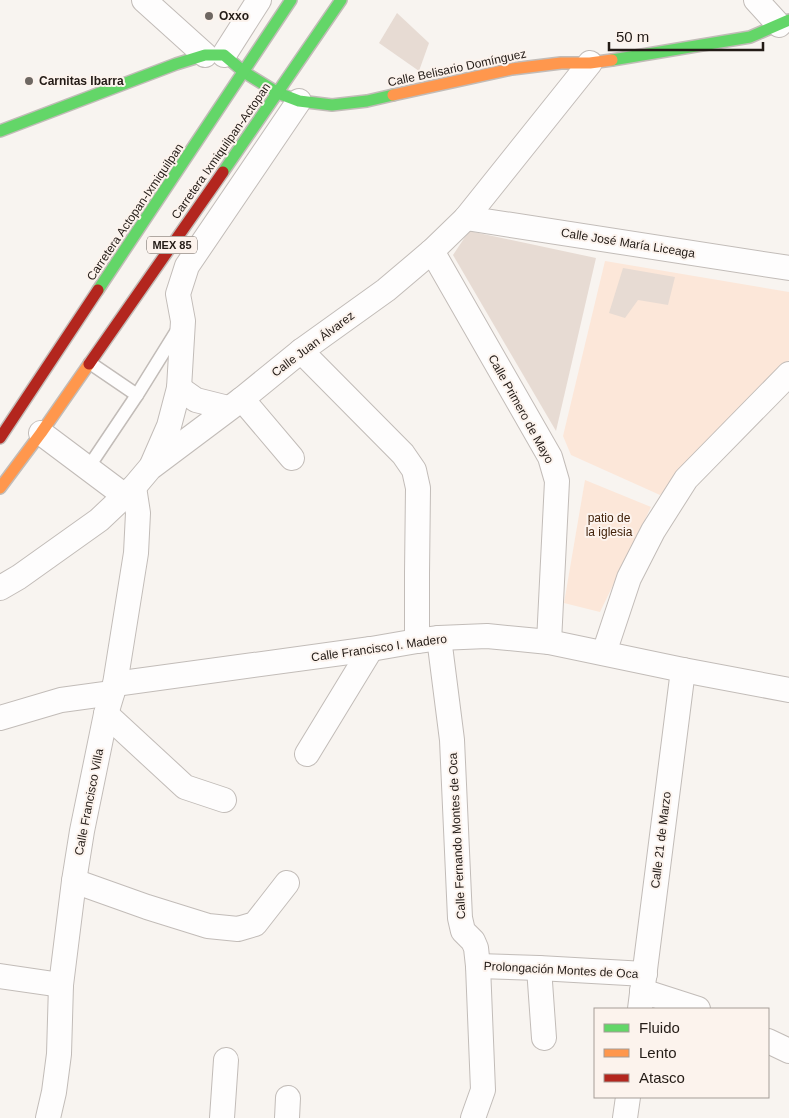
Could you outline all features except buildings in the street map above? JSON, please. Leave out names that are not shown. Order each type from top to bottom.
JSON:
[{"type":"main road","name":"Carretera Actopan-Ixmiquilpan","points":[[0,438],[291,0]]},
{"type":"main road","name":"Carretera Ixmiquilpan-Actopan","points":[[0,488],[90,363],[288,97],[341,0]]},
{"type":"main road","name":"Calle Belisario Domínguez","points":[[288,97],[332,106],[367,101],[512,69],[561,63],[590,63],[750,37],[784,23]]},
{"type":"main road","points":[[0,131],[176,64],[215,55],[288,97]]},
{"type":"street","points":[[144,0],[215,55],[259,0]]},
{"type":"street","points":[[756,0],[784,23]]},
{"type":"street","name":"Calle Juan Álvarez","points":[[0,588],[99,520],[150,468],[301,351],[386,290],[432,251],[466,218],[590,63]]},
{"type":"street","points":[[150,468],[169,426],[179,388],[183,321],[178,294],[187,266],[288,97]]},
{"type":"street","name":"Calle José María Liceaga","points":[[466,218],[789,268]]},
{"type":"street","name":"Calle Primero de Mayo","points":[[432,251],[550,457],[557,481],[549,642]]},
{"type":"street","name":"Calle Fernando Montes de Oca","points":[[301,351],[403,454],[414,470],[418,488],[417,573],[428,639],[452,740],[460,918],[463,931],[473,941],[476,948],[478,966],[483,1090],[473,1118]]},
{"type":"street","points":[[604,653],[629,578],[653,531],[686,479],[789,374]]},
{"type":"street","points":[[179,388],[196,400],[235,403],[292,458]]},
{"type":"street","points":[[41,433],[88,468],[129,491]]},
{"type":"street","name":"Calle Francisco Villa","points":[[48,1118],[54,1092],[59,1054],[61,985],[74,881],[82,830],[111,697],[136,553],[138,513],[129,491]]},
{"type":"street","name":"Calle Francisco I. Madero","points":[[0,718],[61,700],[111,697],[428,639],[487,636],[549,642],[789,690]]},
{"type":"street","points":[[307,754],[371,649]]},
{"type":"street","name":"Calle 21 de Marzo","points":[[642,991],[683,670]]},
{"type":"street","points":[[111,697],[185,787],[224,800]]},
{"type":"street","points":[[74,881],[208,926],[238,929],[255,924],[286,883]]},
{"type":"street","name":"Prolongación Montes de Oca","points":[[478,966],[539,968],[642,991],[695,1008]]},
{"type":"street","points":[[539,968],[544,1038]]},
{"type":"street","points":[[0,976],[61,985]]},
{"type":"street","points":[[769,1041],[789,1051]]},
{"type":"street","points":[[222,1118],[226,1060]]},
{"type":"street","points":[[625,1118],[628,1098]]},
{"type":"lane","points":[[88,468],[137,395],[183,321]]},
{"type":"lane","points":[[90,363],[137,395]]},
{"type":"green space","points":[[605,261],[789,292],[789,360],[660,495],[571,455],[563,436]]},
{"type":"green space","name":"patio de la iglesia","points":[[585,480],[651,507],[600,612],[564,603]]},
{"type":"traffic: fast","points":[[98,290],[291,0]]},
{"type":"traffic: fast","points":[[223,172],[341,0]]},
{"type":"traffic: fast","points":[[612,60],[750,37],[789,20]]},
{"type":"traffic: fast","points":[[0,131],[176,64],[205,55],[224,55],[244,72],[278,93],[299,101],[332,105],[367,101],[393,95]]},
{"type":"traffic: slow","points":[[393,95],[512,69],[561,63],[590,63],[612,60]]},
{"type":"traffic: slow","points":[[0,488],[89,364]]},
{"type":"traffic: jam","points":[[89,364],[223,172]]},
{"type":"traffic: jam","points":[[0,438],[98,290]]},
{"type":"place","name":"Oxxo","points":[[209,16]]},
{"type":"place","name":"Carnitas Ibarra","points":[[29,81]]}]
